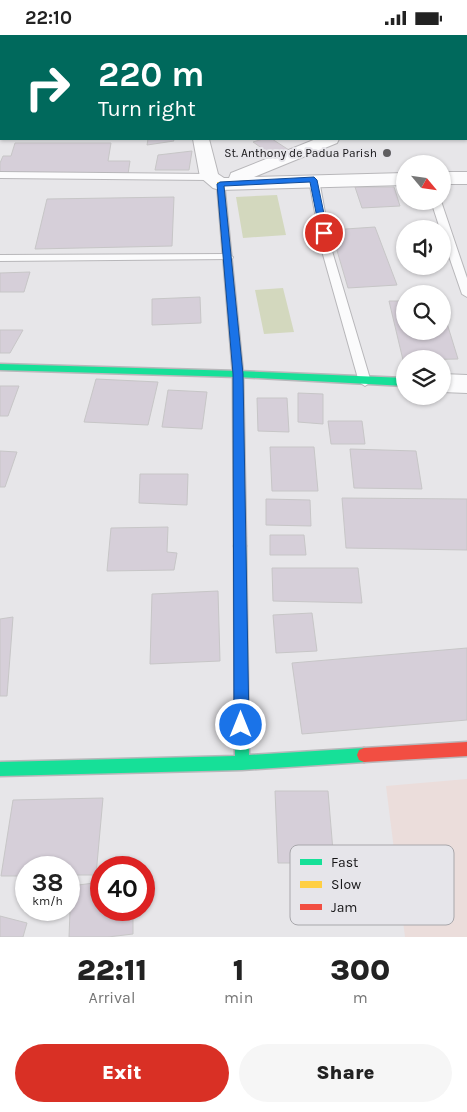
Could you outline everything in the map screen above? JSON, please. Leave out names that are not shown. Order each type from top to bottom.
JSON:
[{"type":"street","points":[[201,140],[215,180],[228,257],[238,374],[242,763]]},
{"type":"street","points":[[215,180],[328,140]]},
{"type":"street","points":[[451,178],[467,178]]},
{"type":"street","points":[[215,180],[396,179]]},
{"type":"street","points":[[0,367],[238,374],[396,383]]},
{"type":"street","points":[[451,383],[467,384]]},
{"type":"street","points":[[0,769],[242,763],[467,749]]},
{"type":"lane","points":[[0,175],[215,180]]},
{"type":"lane","points":[[314,180],[327,251],[365,382]]},
{"type":"lane","points":[[439,210],[467,294]]},
{"type":"lane","points":[[0,258],[228,257]]},
{"type":"shaded area","points":[[467,779],[467,937],[405,937],[403,925],[454,925],[454,845],[393,845],[386,786]]},
{"type":"green space","points":[[277,195],[286,235],[243,238],[236,197]]},
{"type":"green space","points":[[283,288],[294,332],[264,334],[255,290]]},
{"type":"building","points":[[148,140],[174,141],[147,145]]},
{"type":"building","points":[[274,140],[289,150],[273,156],[253,142]]},
{"type":"building","points":[[15,143],[111,143],[108,161],[130,161],[128,174],[0,174],[0,163],[3,156],[11,156]]},
{"type":"building","points":[[192,151],[189,170],[155,170],[158,155]]},
{"type":"building","points":[[355,187],[394,187],[396,206],[362,208]]},
{"type":"building","points":[[174,197],[172,246],[35,249],[47,199]]},
{"type":"building","points":[[375,227],[397,285],[348,288],[331,230]]},
{"type":"building","points":[[30,272],[24,292],[0,292],[0,273]]},
{"type":"building","points":[[200,297],[201,323],[152,325],[152,299]]},
{"type":"building","points":[[389,301],[396,301],[396,330]]},
{"type":"building","points":[[0,330],[23,330],[10,353],[0,353]]},
{"type":"building","points":[[451,336],[458,359],[451,359],[451,350],[401,350],[398,340],[451,340]]},
{"type":"building","points":[[96,379],[158,382],[148,425],[84,422]]},
{"type":"building","points":[[0,386],[19,386],[8,416],[0,416]]},
{"type":"building","points":[[168,390],[207,392],[202,429],[162,427]]},
{"type":"building","points":[[298,393],[323,394],[323,424],[298,422]]},
{"type":"building","points":[[257,398],[287,398],[289,432],[258,431]]},
{"type":"building","points":[[328,421],[362,421],[365,444],[331,444]]},
{"type":"building","points":[[270,447],[314,447],[318,491],[272,491]]},
{"type":"building","points":[[350,449],[416,451],[422,489],[354,488]]},
{"type":"building","points":[[0,451],[17,452],[5,487],[0,487]]},
{"type":"building","points":[[140,474],[188,474],[187,505],[139,503]]},
{"type":"building","points":[[342,498],[467,499],[467,550],[346,548]]},
{"type":"building","points":[[266,499],[310,500],[311,526],[266,525]]},
{"type":"building","points":[[168,527],[167,552],[177,553],[174,570],[107,571],[111,528]]},
{"type":"building","points":[[270,535],[304,535],[306,555],[270,555]]},
{"type":"building","points":[[272,568],[358,568],[362,603],[273,601]]},
{"type":"building","points":[[218,591],[220,661],[150,664],[152,594]]},
{"type":"building","points":[[312,613],[317,651],[276,653],[273,615]]},
{"type":"building","points":[[13,617],[7,696],[0,696],[0,619]]},
{"type":"building","points":[[467,648],[467,720],[302,734],[292,663]]},
{"type":"building","points":[[275,791],[328,791],[332,845],[290,845],[290,863],[278,863]]},
{"type":"building","points":[[103,798],[98,856],[90,856],[90,875],[80,875],[80,856],[15,856],[15,876],[1,876],[13,800]]},
{"type":"building","points":[[90,883],[90,921],[133,921],[133,934],[108,937],[69,937],[70,921],[80,921],[80,885]]},
{"type":"building","points":[[0,916],[27,923],[23,937],[0,937]]},
{"type":"traffic: fast","points":[[0,367],[238,374],[396,382]]},
{"type":"traffic: fast","points":[[240,546],[242,763]]},
{"type":"traffic: fast","points":[[0,769],[242,763],[364,755]]},
{"type":"traffic: slow","points":[[220,184],[238,374],[240,546]]},
{"type":"traffic: jam","points":[[364,755],[467,749]]},
{"type":"place","name":"St. Anthony de Padua Parish","points":[[387,153]]},
{"type":"route","points":[[241,725],[238,374],[220,184],[314,180],[324,233]]}]
